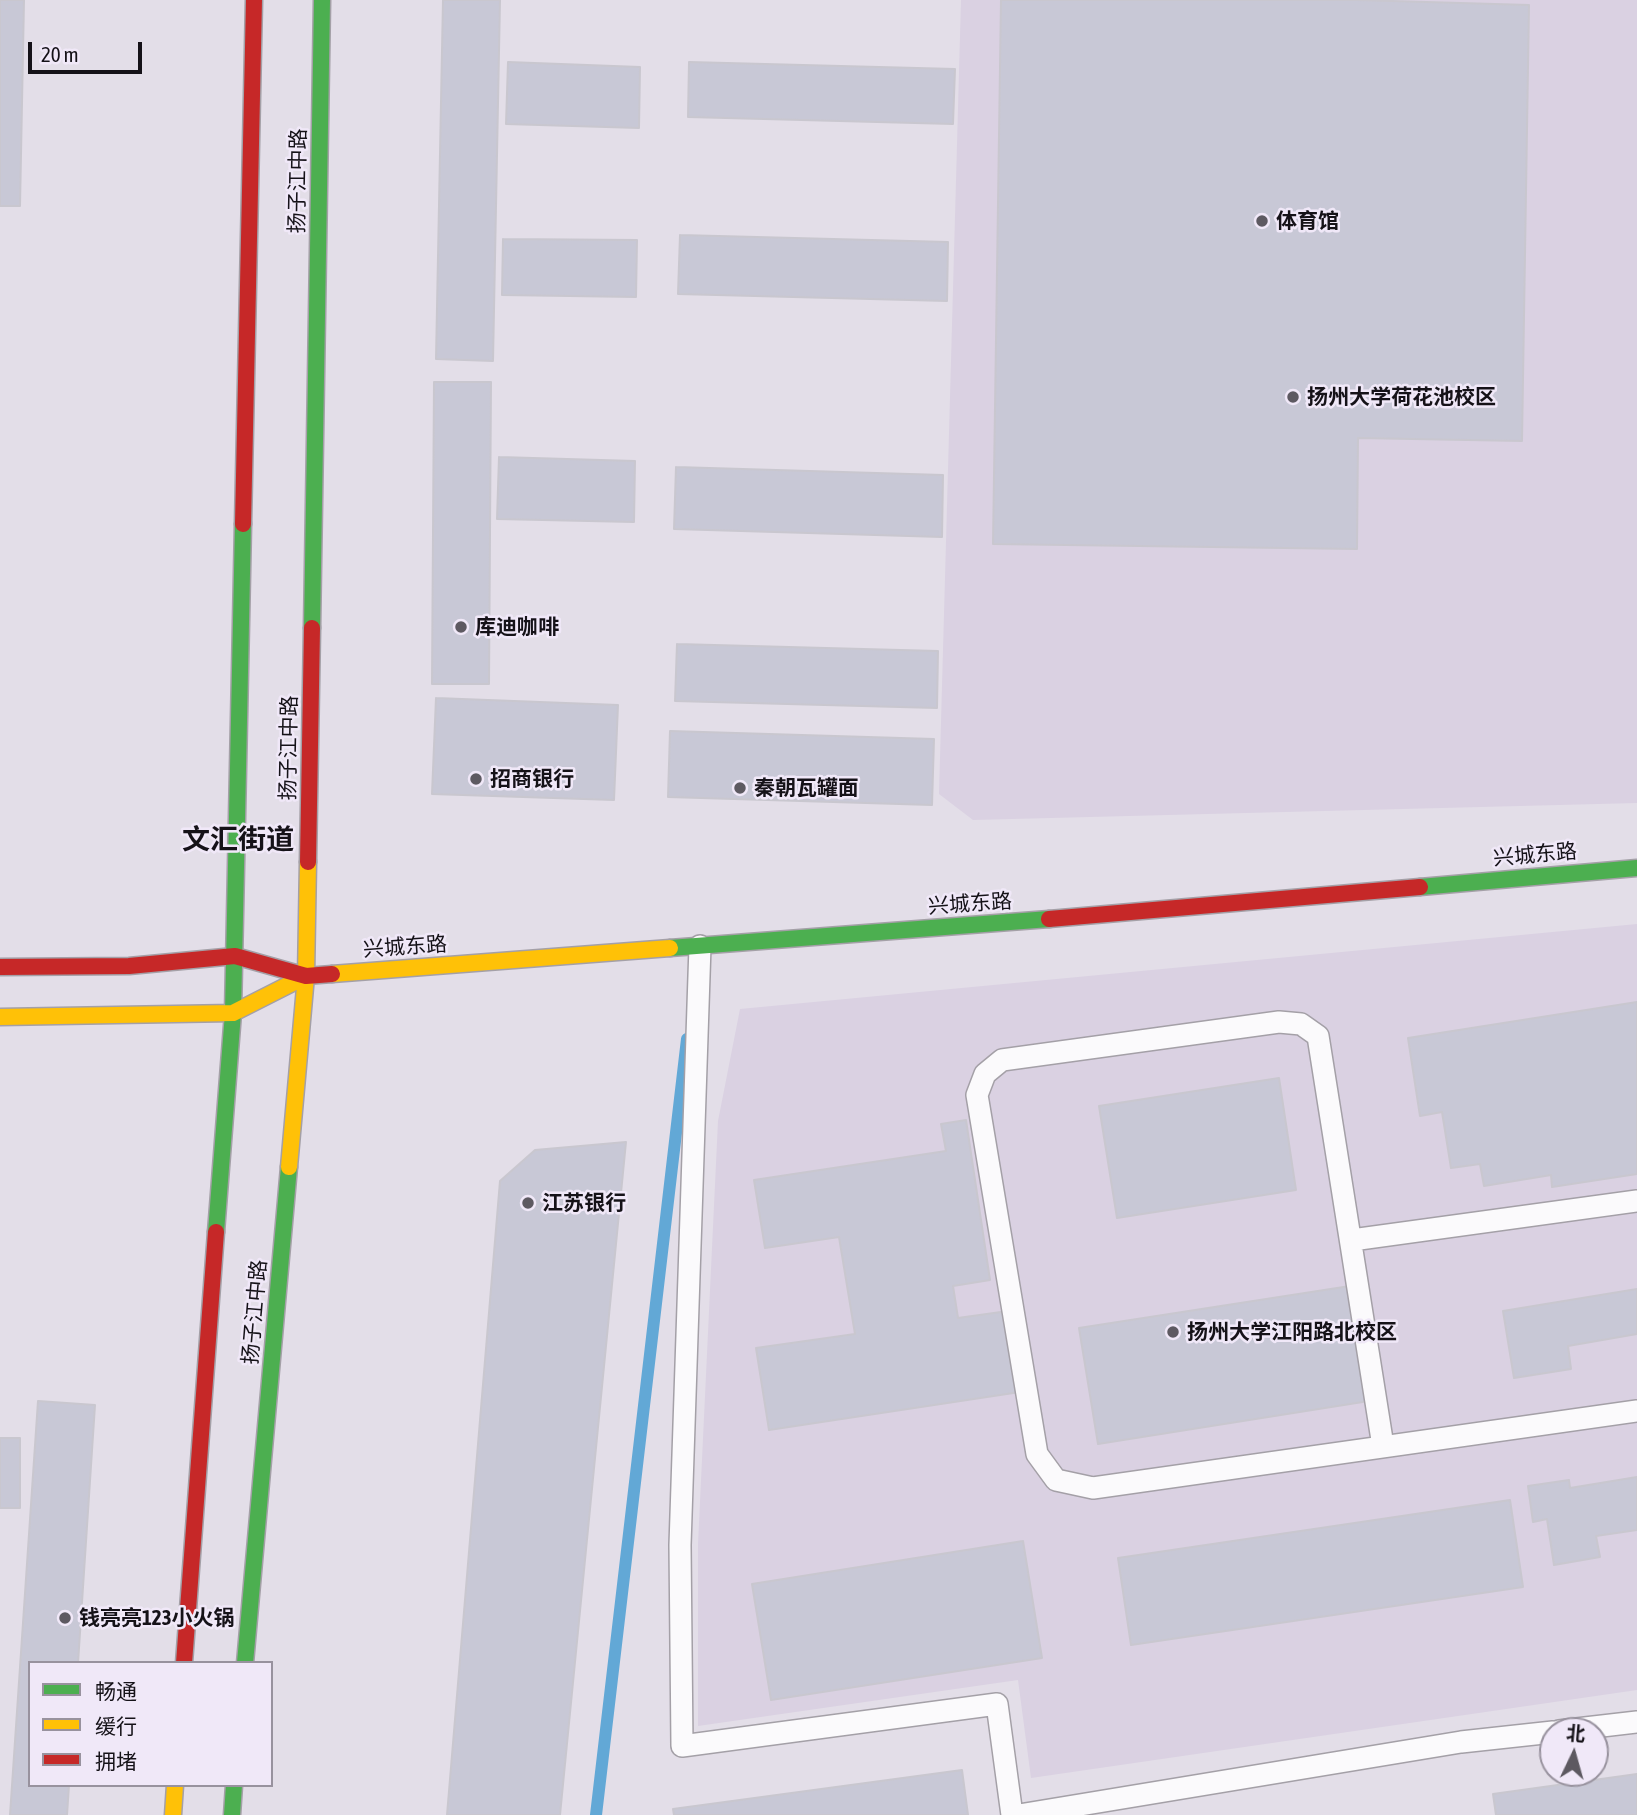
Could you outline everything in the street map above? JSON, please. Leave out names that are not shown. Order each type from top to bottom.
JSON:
[{"type":"main road","name":"扬子江中路","points":[[184,1661],[233,1013],[254,0]]},
{"type":"main road","name":"扬子江中路","points":[[245,1661],[306,976],[322,0]]},
{"type":"main road","name":"兴城东路","points":[[0,967],[129,965],[235,956],[306,976],[1000,923],[1637,868]]},
{"type":"main road","name":"兴城东路","points":[[0,1017],[233,1013],[306,976]]},
{"type":"main road","points":[[173,1815],[175,1787]]},
{"type":"main road","points":[[232,1815],[234,1787]]},
{"type":"lane","points":[[700,946],[680,1545],[682,1746],[998,1704],[1012,1815]]},
{"type":"lane","points":[[1384,1446],[1318,1036],[1301,1024],[1279,1022],[1002,1060],[985,1074],[977,1095],[1037,1454],[1056,1480],[1094,1488],[1637,1410]]},
{"type":"lane","points":[[1352,1240],[1637,1201]]},
{"type":"lane","points":[[1609,1725],[1637,1722]]},
{"type":"lane","points":[[1019,1815],[1461,1742],[1539,1734]]},
{"type":"shaded area","name":"扬州大学荷花池校区","points":[[961,0],[1637,0],[1637,803],[973,820],[939,794]]},
{"type":"shaded area","name":"扬州大学江阳路北校区","points":[[1637,924],[1637,1690],[1031,1778],[1018,1680],[698,1726],[698,1544],[718,1121],[740,1009]]},
{"type":"building","points":[[0,0],[24,0],[20,206],[0,206]]},
{"type":"building","points":[[443,0],[500,0],[493,361],[436,359]]},
{"type":"building","name":"体育馆","points":[[1001,0],[1358,0],[1529,5],[1522,441],[1358,438],[1357,549],[993,544]]},
{"type":"building","points":[[508,62],[640,67],[639,128],[506,124]]},
{"type":"building","points":[[689,62],[955,69],[953,124],[688,117]]},
{"type":"building","points":[[680,235],[948,242],[947,301],[678,294]]},
{"type":"building","points":[[503,239],[637,240],[636,297],[502,295]]},
{"type":"building","points":[[434,382],[491,382],[489,684],[432,684]]},
{"type":"building","points":[[499,457],[635,461],[634,522],[497,519]]},
{"type":"building","points":[[676,467],[943,475],[942,537],[674,529]]},
{"type":"building","points":[[677,644],[938,651],[937,708],[675,701]]},
{"type":"building","points":[[436,698],[618,705],[614,800],[432,794]]},
{"type":"building","points":[[670,731],[934,739],[932,805],[668,797]]},
{"type":"building","points":[[1637,1002],[1637,1174],[1552,1187],[1551,1175],[1484,1186],[1480,1164],[1451,1168],[1442,1112],[1420,1116],[1408,1038]]},
{"type":"building","points":[[1279,1078],[1296,1190],[1117,1218],[1099,1106]]},
{"type":"building","points":[[966,1120],[990,1280],[953,1286],[958,1318],[1008,1311],[1020,1392],[769,1430],[756,1348],[855,1334],[839,1237],[765,1248],[754,1180],[946,1151],[941,1124]]},
{"type":"building","points":[[626,1142],[560,1815],[447,1815],[500,1181],[535,1150]]},
{"type":"building","points":[[1350,1286],[1369,1401],[1098,1444],[1079,1328]]},
{"type":"building","points":[[1637,1289],[1637,1334],[1568,1346],[1571,1369],[1514,1378],[1503,1311]]},
{"type":"building","points":[[38,1401],[95,1405],[78,1661],[28,1661],[28,1787],[69,1787],[67,1815],[10,1815]]},
{"type":"building","points":[[0,1438],[20,1438],[20,1508],[0,1508]]},
{"type":"building","points":[[1637,1477],[1637,1530],[1596,1536],[1600,1557],[1554,1565],[1547,1519],[1533,1522],[1528,1486],[1569,1480],[1570,1488]]},
{"type":"building","points":[[1510,1500],[1523,1587],[1131,1645],[1118,1558]]},
{"type":"building","points":[[1023,1541],[1042,1658],[771,1700],[752,1584]]},
{"type":"building","points":[[962,1770],[968,1815],[674,1815],[673,1809]]},
{"type":"building","points":[[1637,1774],[1637,1815],[1496,1815],[1493,1794],[1543,1787],[1609,1787],[1609,1778]]},
{"type":"waterway","points":[[596,1815],[687,1039]]},
{"type":"traffic: fast","points":[[312,628],[322,0]]},
{"type":"traffic: fast","points":[[216,1232],[233,1013],[243,524]]},
{"type":"traffic: fast","points":[[1420,887],[1637,868]]},
{"type":"traffic: fast","points":[[670,948],[1049,919]]},
{"type":"traffic: fast","points":[[245,1661],[289,1167]]},
{"type":"traffic: fast","points":[[232,1815],[234,1787]]},
{"type":"traffic: slow","points":[[289,1167],[306,976],[308,862]]},
{"type":"traffic: slow","points":[[332,974],[670,948]]},
{"type":"traffic: slow","points":[[0,1017],[233,1013],[306,976]]},
{"type":"traffic: slow","points":[[173,1815],[175,1787]]},
{"type":"traffic: jam","points":[[243,524],[254,0]]},
{"type":"traffic: jam","points":[[308,862],[312,628]]},
{"type":"traffic: jam","points":[[1049,919],[1420,887]]},
{"type":"traffic: jam","points":[[0,967],[129,966],[235,956],[306,976],[332,974]]},
{"type":"traffic: jam","points":[[184,1661],[216,1232]]},
{"type":"place","name":"体育馆","points":[[1262,221]]},
{"type":"place","name":"扬州大学荷花池校区","points":[[1293,397]]},
{"type":"place","name":"库迪咖啡","points":[[461,627]]},
{"type":"place","name":"招商银行","points":[[476,779]]},
{"type":"place","name":"秦朝瓦罐面","points":[[740,788]]},
{"type":"place","name":"江苏银行","points":[[528,1203]]},
{"type":"place","name":"扬州大学江阳路北校区","points":[[1173,1332]]},
{"type":"place","name":"钱亮亮123小火锅","points":[[65,1618]]},
{"type":"district","name":"文汇街道","points":[[238,840]]}]
